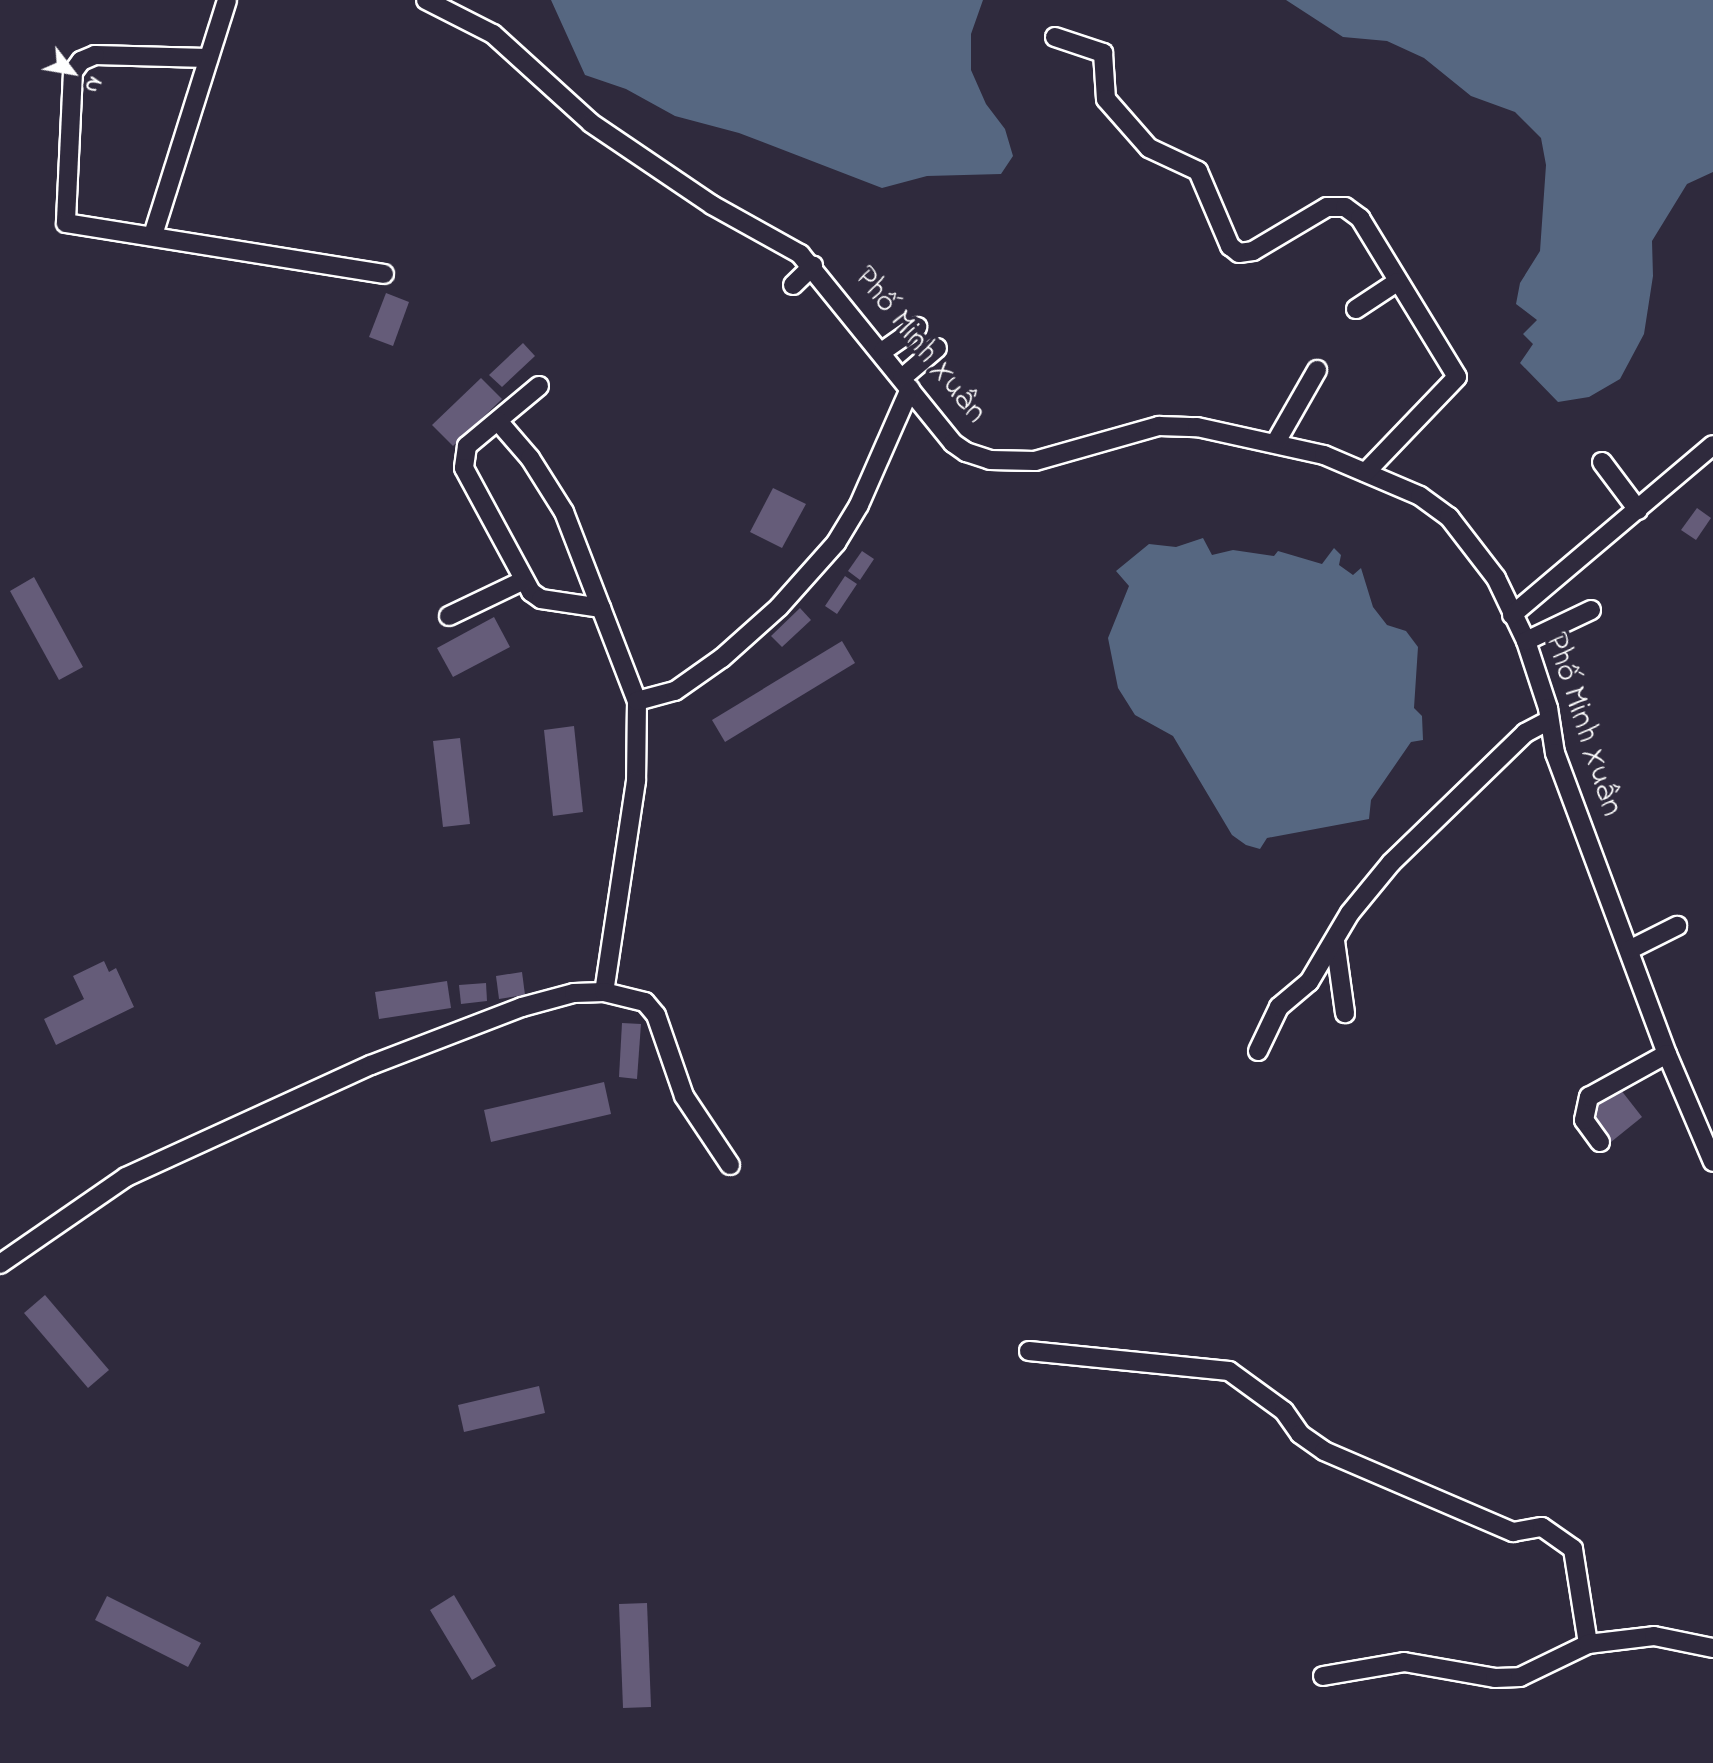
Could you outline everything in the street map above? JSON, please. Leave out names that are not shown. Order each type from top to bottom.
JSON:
[{"type":"street","points":[[153,235],[227,0]]},
{"type":"street","name":"Phố Minh Xuân","points":[[426,0],[493,34],[591,123],[813,266],[953,443],[990,460],[1035,461],[1159,426],[1276,442],[1366,472],[1420,496],[1449,517],[1496,578],[1526,641],[1549,720],[1555,753],[1667,1054],[1713,1162]]},
{"type":"street","points":[[1055,37],[1103,53],[1106,99],[1149,148],[1198,171],[1230,246],[1239,253],[1253,251],[1327,207],[1345,207],[1360,218],[1457,377],[1366,472]]},
{"type":"street","points":[[207,58],[95,55],[73,72],[66,223],[384,274]]},
{"type":"street","points":[[793,285],[813,266]]},
{"type":"street","points":[[1356,309],[1397,282]]},
{"type":"street","points":[[883,351],[917,327]]},
{"type":"street","points":[[637,701],[675,691],[722,658],[779,607],[827,554],[859,505],[906,383],[937,348]]},
{"type":"street","points":[[1276,442],[1317,370]]},
{"type":"street","points":[[539,386],[467,446],[464,468],[524,580],[541,599],[601,608]]},
{"type":"street","points":[[498,421],[530,458],[564,512],[637,701],[636,781],[604,992]]},
{"type":"street","points":[[1512,615],[1713,445]]},
{"type":"street","points":[[1602,462],[1638,510]]},
{"type":"street","points":[[449,616],[524,580]]},
{"type":"street","points":[[1526,641],[1591,610]]},
{"type":"street","points":[[1258,1051],[1272,1018],[1309,982],[1391,863],[1525,733],[1549,720]]},
{"type":"street","points":[[1629,950],[1677,926]]},
{"type":"street","points":[[1335,941],[1345,1013]]},
{"type":"street","points":[[0,1264],[126,1177],[318,1088],[522,1007],[574,993],[604,992],[633,996],[656,1015],[684,1096],[730,1165]]},
{"type":"street","points":[[1600,1142],[1584,1120],[1589,1097],[1667,1054]]},
{"type":"street","points":[[1029,1351],[1229,1371],[1262,1393],[1300,1434],[1324,1451],[1513,1532],[1542,1527],[1573,1549],[1588,1644]]},
{"type":"street","points":[[1323,1676],[1404,1662],[1495,1678],[1520,1677],[1588,1644],[1654,1636],[1713,1648]]},
{"type":"water","points":[[551,0],[983,0],[971,34],[971,70],[986,104],[1005,129],[1013,156],[1001,174],[927,176],[882,188],[739,133],[675,116],[626,89],[585,75]]},
{"type":"water","points":[[1286,0],[1713,0],[1713,172],[1687,184],[1652,241],[1653,276],[1644,334],[1620,379],[1589,397],[1558,402],[1520,363],[1533,344],[1523,334],[1537,320],[1516,304],[1520,283],[1540,251],[1546,165],[1541,138],[1515,112],[1471,96],[1424,58],[1387,41],[1343,37]]},
{"type":"water","points":[[1203,538],[1212,555],[1233,550],[1274,556],[1278,551],[1322,564],[1334,548],[1341,555],[1339,565],[1353,575],[1361,568],[1373,607],[1387,625],[1406,631],[1418,647],[1414,708],[1422,716],[1423,740],[1411,742],[1371,800],[1369,819],[1267,838],[1260,849],[1246,845],[1232,835],[1173,736],[1135,715],[1118,688],[1108,638],[1129,586],[1116,571],[1149,544],[1176,547]]},
{"type":"building","points":[[386,293],[409,302],[393,346],[369,337]]},
{"type":"building","points":[[523,343],[535,356],[502,387],[489,375]]},
{"type":"building","points":[[481,378],[502,399],[453,446],[432,425]]},
{"type":"building","points":[[773,488],[806,504],[782,548],[750,532]]},
{"type":"building","points":[[1697,508],[1711,518],[1696,540],[1681,530]]},
{"type":"building","points":[[862,551],[874,559],[860,580],[848,571]]},
{"type":"building","points":[[845,576],[857,584],[837,614],[825,606]]},
{"type":"building","points":[[34,577],[83,667],[59,680],[10,591]]},
{"type":"building","points":[[800,608],[811,620],[782,647],[771,636]]},
{"type":"building","points":[[494,617],[510,647],[453,677],[437,648]]},
{"type":"building","points":[[842,641],[855,663],[725,742],[712,720]]},
{"type":"building","points":[[574,726],[583,812],[553,816],[544,730]]},
{"type":"building","points":[[460,738],[470,824],[443,827],[433,741]]},
{"type":"building","points":[[104,961],[109,972],[116,968],[134,1007],[56,1045],[44,1019],[84,999],[73,976]]},
{"type":"building","points":[[522,972],[525,995],[499,999],[496,976]]},
{"type":"building","points":[[447,981],[451,1008],[379,1019],[375,992]]},
{"type":"building","points":[[486,983],[487,1001],[461,1004],[459,985]]},
{"type":"building","points":[[622,1023],[641,1024],[637,1079],[619,1077]]},
{"type":"building","points":[[604,1082],[611,1114],[491,1142],[484,1110]]},
{"type":"building","points":[[1617,1085],[1642,1117],[1611,1142],[1586,1110]]},
{"type":"building","points":[[45,1295],[109,1370],[88,1388],[24,1313]]},
{"type":"building","points":[[539,1386],[545,1413],[464,1432],[458,1405]]},
{"type":"building","points":[[454,1595],[496,1666],[472,1680],[430,1610]]},
{"type":"building","points":[[107,1596],[201,1643],[188,1667],[95,1620]]},
{"type":"building","points":[[647,1603],[651,1707],[623,1708],[619,1604]]}]
